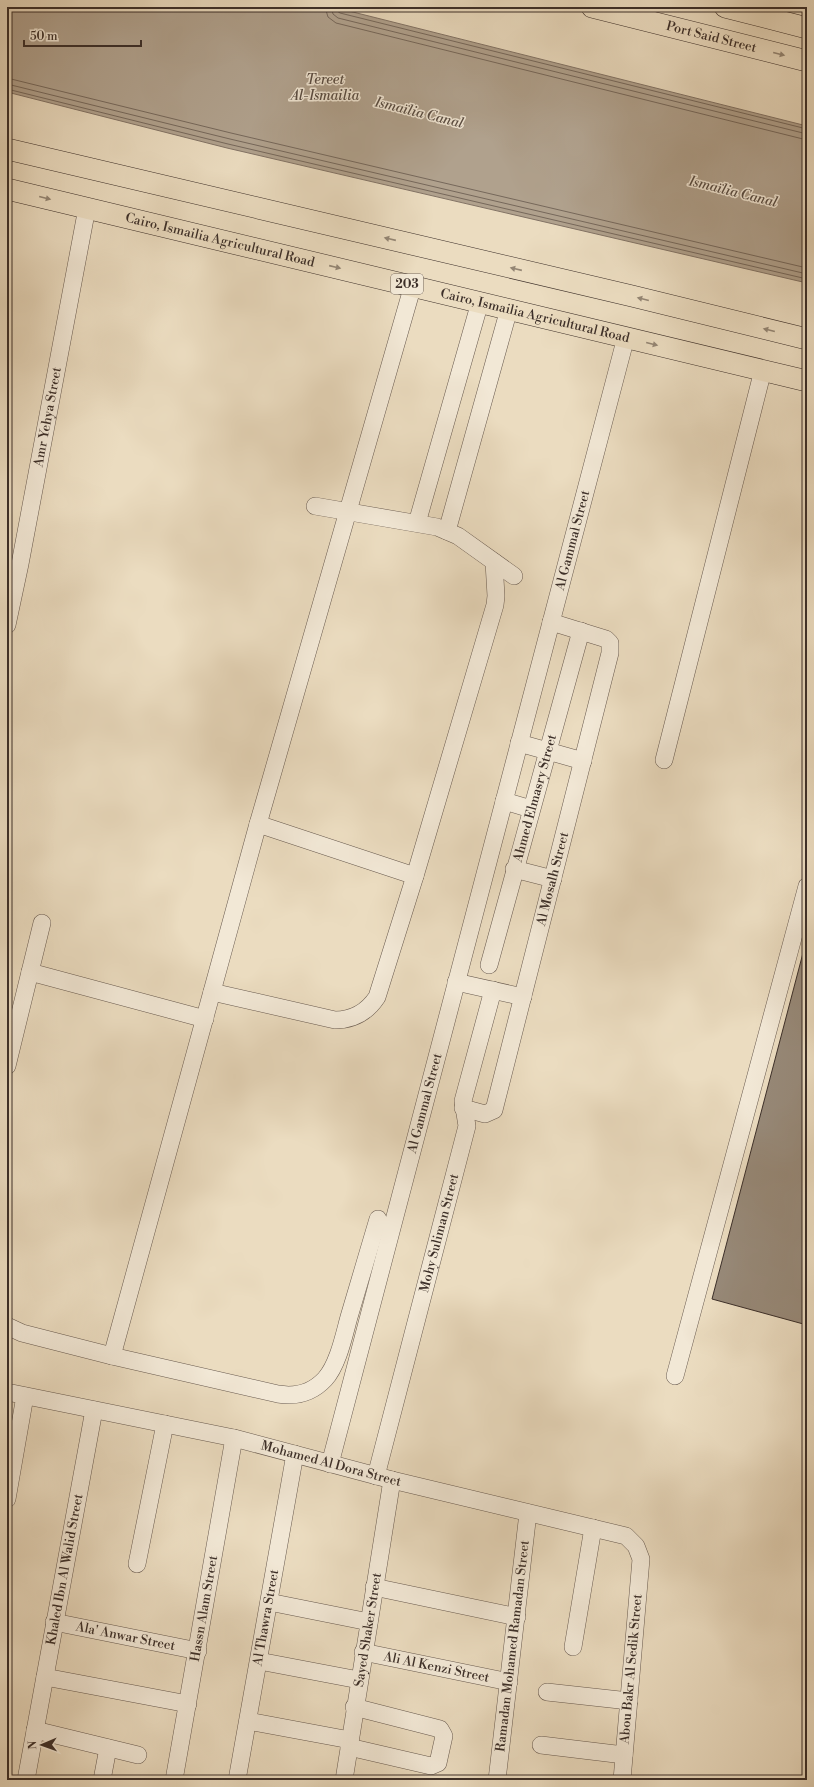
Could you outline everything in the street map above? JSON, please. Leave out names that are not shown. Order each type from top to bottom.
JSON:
[{"type":"main road","name":"Port Said Street","points":[[592,7],[807,62]]},
{"type":"main road","points":[[725,7],[807,28]]},
{"type":"main road","points":[[7,149],[624,294],[807,339]]},
{"type":"main road","name":"Cairo, Ismailia Agricultural Road","points":[[7,188],[807,381]]},
{"type":"street","name":"Amr Yehya Street","points":[[7,625],[14,562],[87,208]]},
{"type":"street","points":[[112,1356],[258,824],[413,285]]},
{"type":"street","points":[[417,523],[480,302]]},
{"type":"street","points":[[447,531],[509,309]]},
{"type":"street","name":"Al Gammal Street","points":[[330,1464],[626,337]]},
{"type":"street","points":[[664,760],[763,370]]},
{"type":"street","points":[[315,506],[417,523],[447,531],[458,536],[514,576]]},
{"type":"street","points":[[212,992],[335,1020],[343,1020],[359,1015],[372,1004],[377,997],[415,876],[495,605],[496,596],[494,562]]},
{"type":"street","name":"Al Mosalh Street","points":[[463,1108],[486,1114],[494,1110],[611,648],[610,643],[606,639],[551,622]]},
{"type":"street","name":"Ahmed Elmasry Street","points":[[489,965],[514,869],[581,631]]},
{"type":"street","points":[[519,743],[583,761]]},
{"type":"street","points":[[504,801],[531,809]]},
{"type":"street","points":[[258,824],[415,876]]},
{"type":"street","points":[[514,869],[553,879]]},
{"type":"street","points":[[675,1376],[807,886]]},
{"type":"street","points":[[7,1066],[42,923]]},
{"type":"street","points":[[30,972],[205,1019]]},
{"type":"street","points":[[456,982],[523,997]]},
{"type":"street","name":"Mohy Suliman Street","points":[[376,1476],[467,1126],[467,1119],[463,1108],[465,1094],[493,990]]},
{"type":"street","points":[[7,1326],[22,1333],[112,1356],[282,1394],[295,1395],[312,1390],[332,1371],[342,1344],[378,1219]]},
{"type":"street","name":"Mohamed Al Dora Street","points":[[7,1392],[234,1438],[376,1476],[626,1536],[636,1546],[641,1558]]},
{"type":"street","points":[[7,1499],[25,1396]]},
{"type":"street","name":"Khaled Ibn Al Walid Street","points":[[26,1780],[94,1410]]},
{"type":"street","points":[[137,1564],[164,1424]]},
{"type":"street","name":"Hassn Alam Street","points":[[174,1780],[198,1651],[234,1438]]},
{"type":"street","name":"Al Thawra Street","points":[[237,1780],[295,1454]]},
{"type":"street","name":"Sayed Shaker Street","points":[[344,1780],[354,1707],[392,1480]]},
{"type":"street","name":"Ramadan Mohamed Ramadan Street","points":[[497,1780],[528,1513]]},
{"type":"street","points":[[574,1647],[593,1528]]},
{"type":"street","name":"Abou Bakr Al Sedik Street","points":[[622,1780],[641,1558]]},
{"type":"street","points":[[374,1587],[517,1617]]},
{"type":"street","points":[[269,1602],[368,1622]]},
{"type":"street","name":"Ala' Anwar Street","points":[[54,1622],[198,1651]]},
{"type":"street","name":"Ali Al Kenzi Street","points":[[363,1652],[509,1682]]},
{"type":"street","points":[[258,1662],[359,1680]]},
{"type":"street","points":[[45,1678],[188,1704]]},
{"type":"street","points":[[547,1692],[629,1701]]},
{"type":"street","points":[[248,1721],[349,1744],[431,1766],[438,1763],[444,1736],[440,1729],[354,1707]]},
{"type":"street","points":[[35,1730],[138,1755]]},
{"type":"street","points":[[541,1745],[624,1755]]},
{"type":"street","points":[[102,1780],[108,1748]]},
{"type":"water","name":"Tereet Al-Ismailia","points":[[7,7],[333,7],[807,126],[807,283],[227,148],[7,92]]},
{"type":"building","points":[[803,953],[807,954],[807,1325],[712,1299]]},
{"type":"water label","name":"Ismaïlia Canal","points":[[419,113]]},
{"type":"water label","name":"Ismaïlia Canal","points":[[733,192]]}]
